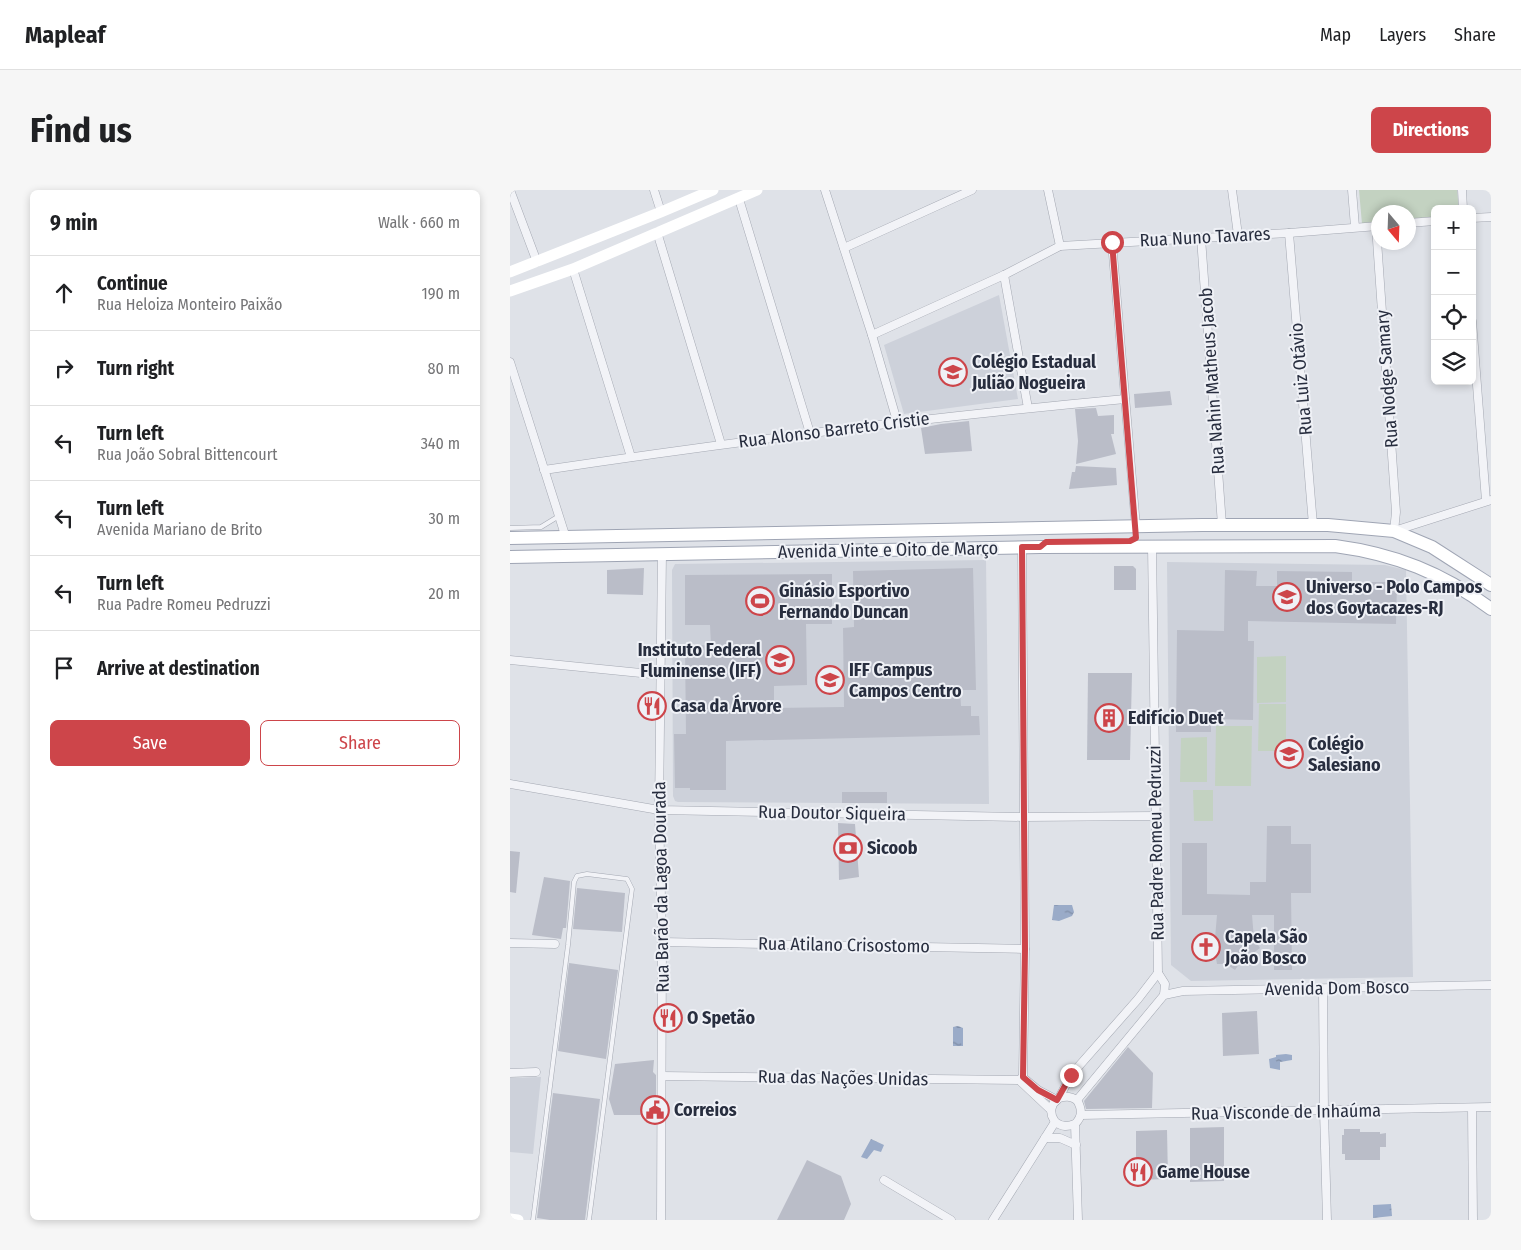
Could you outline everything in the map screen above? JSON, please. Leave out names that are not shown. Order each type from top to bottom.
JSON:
[{"type":"main road","points":[[510,291],[573,269],[757,190]]},
{"type":"main road","points":[[510,272],[709,192],[708,206],[673,222],[657,232]]},
{"type":"main road","points":[[510,278],[537,262]]},
{"type":"main road","points":[[1152,546],[1153,540],[1158,533],[1232,531],[1244,525]]},
{"type":"main road","name":"Avenida Vinte e Oito de Março","points":[[510,538],[1313,525],[1394,532],[1432,547],[1491,585]]},
{"type":"main road","points":[[1040,547],[1046,542],[1130,541],[1136,538],[1136,527]]},
{"type":"main road","points":[[662,553],[664,546],[672,543],[726,540],[749,535]]},
{"type":"main road","name":"Avenida Vinte e Oito de Março","points":[[510,557],[1022,547],[1335,546],[1362,549],[1394,557],[1445,579],[1491,609]]},
{"type":"main road","points":[[510,1219],[518,1220]]},
{"type":"street","points":[[510,190],[537,262]]},
{"type":"street","points":[[654,190],[662,212]]},
{"type":"street","points":[[825,190],[872,335],[897,422]]},
{"type":"street","points":[[844,248],[972,190]]},
{"type":"street","points":[[1048,190],[1060,246]]},
{"type":"street","points":[[1232,190],[1238,235]]},
{"type":"street","points":[[1352,190],[1355,227]]},
{"type":"street","points":[[1462,190],[1463,205]]},
{"type":"street","points":[[739,199],[810,432]]},
{"type":"street","points":[[1476,218],[1491,217]]},
{"type":"street","points":[[1416,222],[1431,221]]},
{"type":"street","name":"Rua Nuno Tavares","points":[[872,335],[1004,275],[1060,246],[1371,226]]},
{"type":"street","points":[[657,232],[721,444]]},
{"type":"street","name":"Rua Luiz Otávio","points":[[1288,233],[1313,525]]},
{"type":"street","name":"Rua Nahin Matheus Jacob","points":[[1202,238],[1222,525]]},
{"type":"street","points":[[1112,242],[1136,527]]},
{"type":"street","name":"Rua Nodge Samary","points":[[1379,250],[1396,512],[1394,532]]},
{"type":"street","points":[[573,269],[631,457]]},
{"type":"street","points":[[1004,275],[1028,408]]},
{"type":"street","points":[[1394,532],[1489,501],[1474,340]]},
{"type":"street","points":[[510,362],[566,538]]},
{"type":"street","name":"Rua Alonso Barreto Cristie","points":[[544,470],[810,432],[1125,399]]},
{"type":"street","name":"Rua Padre Romeu Pedruzzi","points":[[1152,546],[1158,973]]},
{"type":"street","points":[[1021,1078],[1025,949],[1022,547]]},
{"type":"street","name":"Rua Barão da Lagoa Dourada","points":[[661,1220],[662,942],[659,810],[662,553]]},
{"type":"street","points":[[510,660],[661,674]]},
{"type":"street","name":"Rua Doutor Siqueira","points":[[510,784],[659,810],[1023,817],[1156,816]]},
{"type":"street","name":"Rua Atilano Crisostomo","points":[[662,942],[1025,949]]},
{"type":"street","points":[[510,943],[555,944]]},
{"type":"street","points":[[1075,1124],[1061,1126],[1055,1122],[1052,1116],[1055,1103],[1071,1075],[1138,999],[1158,973],[1165,984],[1164,995],[1077,1100]]},
{"type":"street","name":"Avenida Dom Bosco","points":[[1165,984],[1183,991]]},
{"type":"street","name":"Avenida Dom Bosco","points":[[1164,995],[1183,991],[1491,985]]},
{"type":"street","points":[[1323,989],[1327,1220]]},
{"type":"street","points":[[510,1073],[536,1072]]},
{"type":"street","name":"Rua das Nações Unidas","points":[[662,1076],[1021,1078]]},
{"type":"street","points":[[1021,1078],[1055,1103]]},
{"type":"street","points":[[1021,1078],[1055,1103]]},
{"type":"street","points":[[1055,1103],[1065,1096],[1077,1100],[1081,1107],[1081,1115],[1075,1124],[1078,1220]]},
{"type":"street","name":"Rua Visconde de Inhaúma","points":[[1081,1115],[1491,1107]]},
{"type":"street","points":[[1472,1108],[1473,1220]]},
{"type":"street","points":[[993,1220],[1055,1122]]},
{"type":"street","points":[[1045,1138],[1060,1138],[1076,1145]]},
{"type":"street","points":[[884,1180],[950,1220]]},
{"type":"lane","points":[[510,528],[541,526],[559,516]]},
{"type":"lane","points":[[534,1220],[574,882],[577,876],[586,874],[627,879],[632,889],[590,1220]]},
{"type":"shaded area","name":"Colégio Estadual Julião Nogueira","points":[[999,295],[1018,399],[904,414],[884,345]]},
{"type":"shaded area","name":"IFF Campus Campos Centro","points":[[986,560],[989,804],[675,801],[673,796],[672,570],[675,564]]},
{"type":"shaded area","name":"Colégio Salesiano","points":[[1167,562],[1385,565],[1406,570],[1413,977],[1191,981],[1171,965]]},
{"type":"shaded area","points":[[541,1077],[533,1154],[510,1152],[510,1078]]},
{"type":"green space","points":[[1359,190],[1457,190],[1459,205],[1431,205],[1431,218],[1416,219],[1416,205],[1371,205],[1371,223],[1362,224]]},
{"type":"green space","points":[[1286,656],[1286,702],[1257,703],[1257,657]]},
{"type":"green space","points":[[1259,704],[1286,704],[1286,751],[1258,751]]},
{"type":"green space","points":[[1216,726],[1252,726],[1251,786],[1215,786]]},
{"type":"green space","points":[[1207,737],[1207,782],[1180,782],[1181,738]]},
{"type":"green space","points":[[1193,790],[1213,790],[1213,821],[1194,821]]},
{"type":"water","points":[[1054,905],[1072,905],[1074,912],[1072,916],[1059,921],[1052,920]]},
{"type":"water","points":[[953,1027],[963,1028],[963,1046],[953,1046]]},
{"type":"water","points":[[1276,1055],[1292,1055],[1292,1060],[1280,1062],[1280,1070],[1270,1068],[1269,1059],[1276,1057]]},
{"type":"water","points":[[871,1139],[884,1145],[881,1152],[874,1150],[867,1159],[861,1157]]},
{"type":"water","points":[[1391,1204],[1392,1216],[1373,1218],[1373,1205]]},
{"type":"building","points":[[1170,391],[1172,405],[1135,408],[1134,394]]},
{"type":"building","points":[[1096,408],[1098,416],[1114,415],[1114,434],[1111,434],[1116,454],[1076,464],[1078,441],[1075,409]]},
{"type":"building","points":[[969,421],[972,451],[925,454],[921,428]]},
{"type":"building","points":[[1076,466],[1116,468],[1117,485],[1069,489],[1072,472],[1075,472]]},
{"type":"building","points":[[1114,566],[1133,566],[1136,569],[1136,590],[1114,590]]},
{"type":"building","points":[[644,568],[643,595],[607,594],[607,570]]},
{"type":"building","name":"IFF Campus Campos Centro","points":[[973,568],[976,690],[960,690],[961,706],[971,706],[971,716],[979,716],[980,735],[726,741],[726,790],[675,788],[674,734],[686,734],[685,646],[711,645],[710,625],[685,625],[685,575],[832,574],[832,624],[806,624],[807,685],[774,686],[774,708],[844,707],[843,628],[854,627],[853,571]]},
{"type":"building","points":[[1225,570],[1257,571],[1256,586],[1277,586],[1277,571],[1352,572],[1352,582],[1397,582],[1396,624],[1248,621],[1248,641],[1254,641],[1253,720],[1211,719],[1211,732],[1176,732],[1177,630],[1224,631]]},
{"type":"building","name":"Edifício Duet","points":[[1088,673],[1132,673],[1130,760],[1087,760]]},
{"type":"building","points":[[820,674],[827,681],[822,687],[815,680]]},
{"type":"building","points":[[842,792],[887,792],[887,803],[842,803]]},
{"type":"building","name":"Sicoob","points":[[838,823],[855,824],[859,877],[839,880]]},
{"type":"building","points":[[1267,826],[1291,826],[1291,844],[1311,844],[1311,893],[1291,893],[1292,970],[1274,970],[1274,915],[1252,915],[1254,939],[1260,948],[1252,954],[1252,966],[1240,963],[1235,970],[1226,964],[1217,964],[1215,953],[1209,944],[1215,938],[1217,915],[1182,915],[1182,843],[1207,843],[1207,894],[1250,895],[1250,882],[1266,882]]},
{"type":"building","points":[[510,851],[520,852],[516,893],[510,892]]},
{"type":"building","points":[[544,877],[570,881],[566,928],[563,928],[561,939],[532,935]]},
{"type":"building","points":[[577,888],[625,893],[622,932],[573,929]]},
{"type":"building","points":[[569,963],[618,970],[606,1059],[558,1051]]},
{"type":"building","points":[[1257,1011],[1259,1054],[1223,1056],[1222,1013]]},
{"type":"building","points":[[1128,1047],[1153,1073],[1152,1108],[1086,1109],[1084,1101]]},
{"type":"building","points":[[654,1060],[656,1115],[614,1115],[609,1099],[615,1064]]},
{"type":"building","points":[[553,1093],[600,1099],[585,1220],[537,1218]]},
{"type":"building","points":[[1224,1127],[1224,1181],[1190,1182],[1190,1128]]},
{"type":"building","points":[[1344,1129],[1360,1129],[1360,1132],[1380,1132],[1380,1134],[1386,1133],[1386,1147],[1380,1147],[1380,1160],[1345,1160],[1345,1154],[1342,1154],[1342,1135],[1344,1135]]},
{"type":"building","points":[[1167,1130],[1168,1179],[1136,1180],[1136,1131]]},
{"type":"building","points":[[807,1160],[841,1176],[851,1204],[844,1220],[777,1220]]},
{"type":"place","name":"Colégio Estadual Julião Nogueira","points":[[953,372]]},
{"type":"place","name":"Universo - Polo Campos dos Goytacazes-RJ","points":[[1287,597]]},
{"type":"place","name":"Ginásio Esportivo Fernando Duncan","points":[[760,601]]},
{"type":"place","name":"Instituto Federal Fluminense (IFF)","points":[[780,660]]},
{"type":"place","name":"IFF Campus Campos Centro","points":[[830,680]]},
{"type":"place","name":"Casa da Árvore","points":[[652,706]]},
{"type":"place","name":"Edifício Duet","points":[[1109,718]]},
{"type":"place","name":"Colégio Salesiano","points":[[1289,754]]},
{"type":"place","name":"Sicoob","points":[[848,848]]},
{"type":"place","name":"Capela São João Bosco","points":[[1206,947]]},
{"type":"place","name":"O Spetão","points":[[668,1018]]},
{"type":"place","name":"Correios","points":[[655,1110]]},
{"type":"place","name":"Game House","points":[[1138,1172]]},
{"type":"route","points":[[1071,1075],[1057,1100],[1038,1090],[1023,1077],[1025,949],[1022,547],[1040,547],[1046,542],[1130,541],[1136,538],[1112,242]]}]
